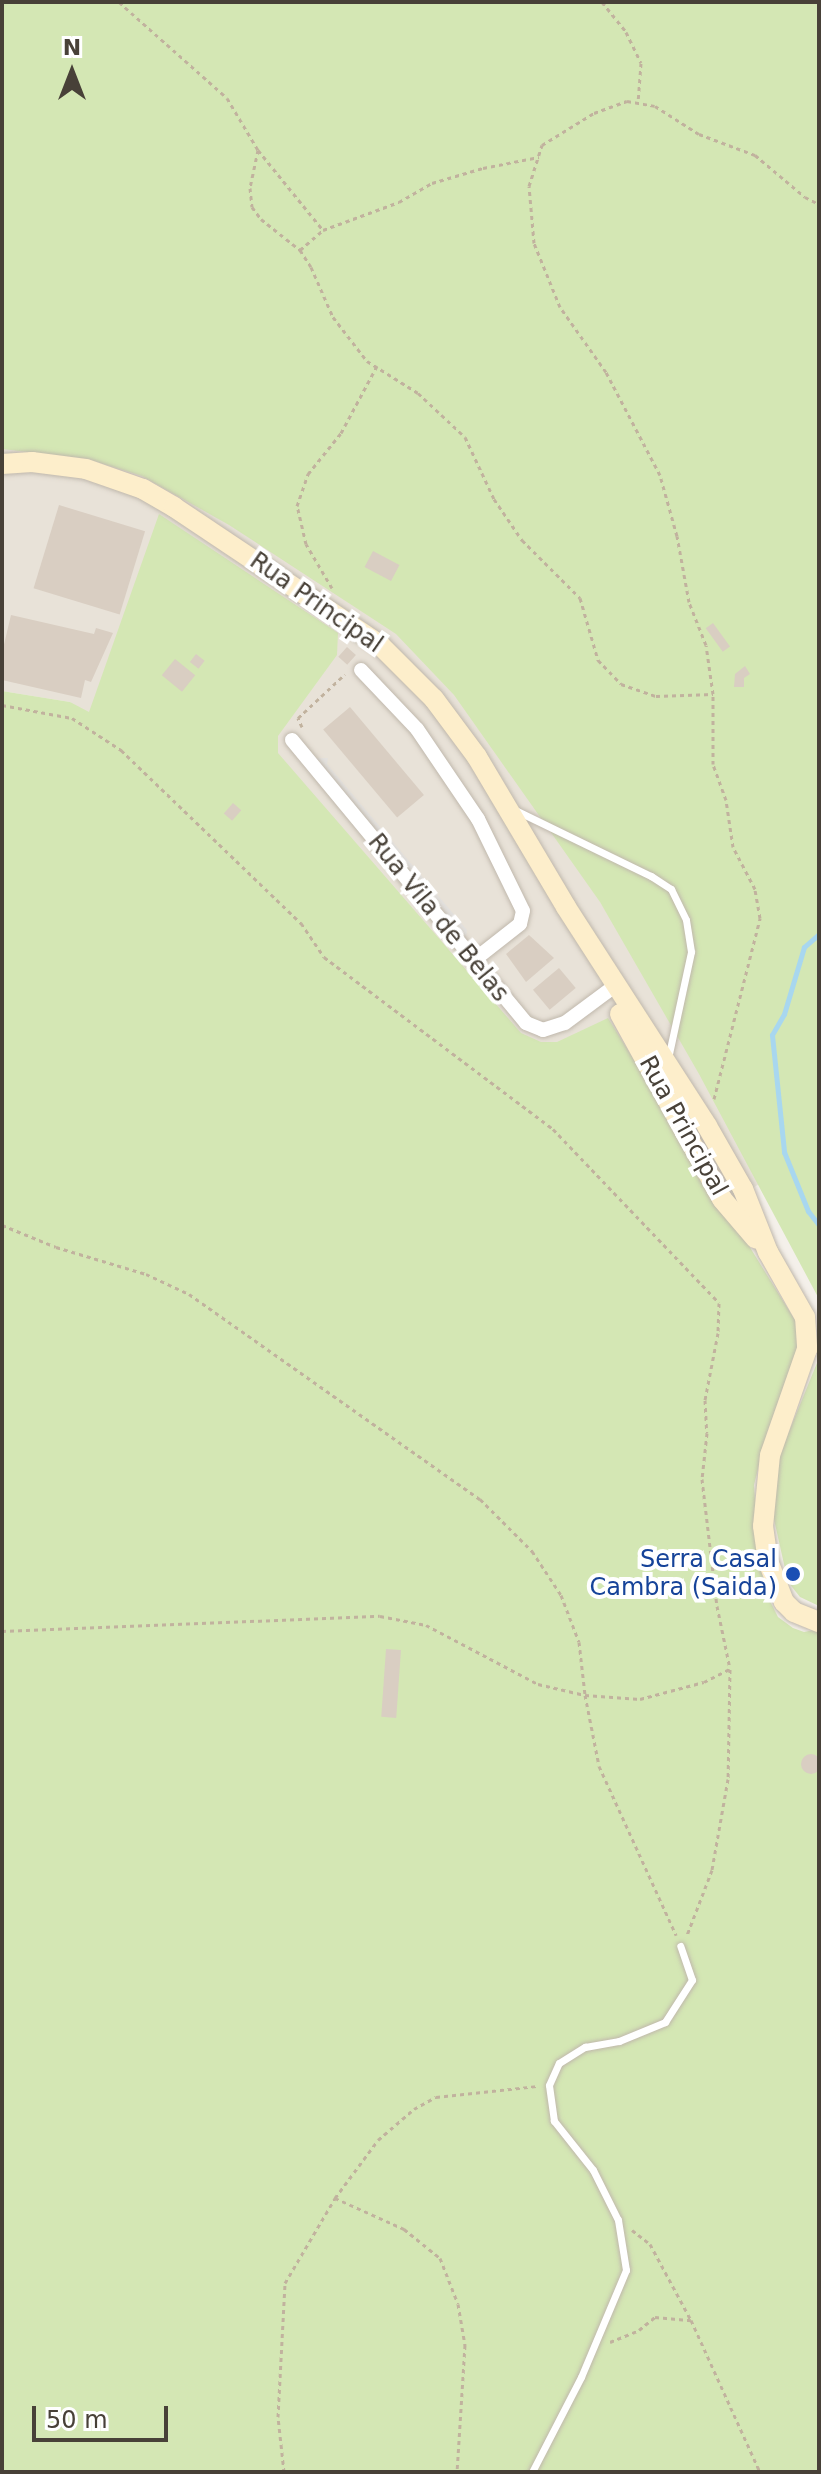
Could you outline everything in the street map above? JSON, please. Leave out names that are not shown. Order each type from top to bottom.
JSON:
[{"type":"street","name":"Rua Principal","points":[[2,464],[32,462],[86,469],[143,489],[324,605],[380,645],[434,699],[477,757],[566,907],[707,1126],[743,1189],[768,1252],[805,1317],[807,1349],[770,1455],[763,1526],[768,1561],[784,1602],[794,1612],[819,1622]]},
{"type":"street","points":[[361,670],[417,729],[478,819],[523,911],[520,924],[473,961]]},
{"type":"street","name":"Rua Vila de Belas","points":[[292,740],[526,1023],[543,1030],[565,1023],[608,991]]},
{"type":"street","name":"Rua Principal","points":[[566,907],[608,991],[722,1199],[768,1252]]},
{"type":"lane","points":[[506,806],[651,876],[671,889],[686,920],[691,952],[667,1064]]},
{"type":"lane","points":[[532,2472],[593,2349],[626,2270],[618,2220],[593,2170],[554,2121],[549,2085],[559,2063],[585,2047],[619,2041],[665,2022],[692,1980],[680,1946]]},
{"type":"path","points":[[119,2],[227,98],[258,150],[323,230]]},
{"type":"path","points":[[602,2],[626,32],[641,63],[638,103]]},
{"type":"path","points":[[707,1126],[760,918],[755,889],[733,847],[726,800],[713,764],[713,694],[706,645],[689,602],[677,536],[660,475],[606,372],[560,307],[534,243],[529,186],[542,145],[564,129],[627,101],[655,106],[699,134],[755,155],[805,197],[819,204]]},
{"type":"path","points":[[258,150],[250,188],[252,207],[261,219],[300,250],[333,317],[367,361],[418,393],[465,437],[494,499],[522,540],[580,598],[598,660],[621,684],[656,696],[713,694]]},
{"type":"path","points":[[300,250],[323,230],[399,202],[432,183],[483,168],[539,157]]},
{"type":"path","points":[[337,592],[327,583],[306,544],[297,506],[308,474],[341,433],[377,366]]},
{"type":"path","points":[[292,740],[303,726],[298,718],[340,675],[361,670]]},
{"type":"path","points":[[2,705],[72,718],[121,750],[301,923],[324,957],[553,1129],[719,1303],[718,1333],[705,1400],[707,1433],[702,1479],[717,1606],[730,1669],[728,1779],[712,1870],[692,1927],[680,1946]]},
{"type":"path","points":[[2,1225],[56,1247],[146,1274],[189,1294],[480,1499],[532,1551],[561,1595],[579,1642],[585,1695],[599,1766],[659,1892],[680,1946]]},
{"type":"path","points":[[2,1631],[380,1616],[426,1625],[538,1684],[585,1695],[640,1699],[704,1682],[730,1669]]},
{"type":"path","points":[[284,2472],[278,2417],[285,2283],[335,2198],[378,2140],[414,2109],[436,2097],[549,2085]]},
{"type":"path","points":[[335,2198],[404,2229],[440,2258],[458,2304],[465,2345],[457,2472]]},
{"type":"path","points":[[618,2220],[650,2244],[691,2320],[760,2472]]},
{"type":"path","points":[[593,2349],[639,2330],[655,2317],[691,2320]]},
{"type":"shaded area","points":[[2,424],[171,446],[453,666],[772,1177],[685,1225],[70,702],[2,691]]},
{"type":"shaded area","points":[[315,758],[328,758],[327,764],[467,930],[466,937]]},
{"type":"green space","points":[[2,2],[819,2],[819,1299],[699,1074],[600,902],[454,695],[396,634],[229,525],[142,476],[88,459],[2,449]]},
{"type":"green space","points":[[159,514],[338,633],[337,655],[278,736],[278,753],[521,1033],[541,1042],[557,1042],[608,1018],[798,1325],[801,1338],[767,1433],[754,1485],[760,1567],[768,1597],[778,1617],[793,1628],[804,1632],[819,1629],[819,2472],[2,2472],[2,691],[70,702],[89,712]]},
{"type":"green space","points":[[819,1358],[819,1606],[800,1597],[788,1582],[773,1515],[779,1456]]},
{"type":"building","points":[[59,505],[145,531],[120,615],[34,588]]},
{"type":"building","points":[[373,551],[399,565],[391,581],[365,567]]},
{"type":"building","points":[[11,615],[94,634],[96,628],[113,633],[91,682],[85,680],[81,698],[2,680],[2,653]]},
{"type":"building","points":[[713,623],[730,646],[723,652],[706,628]]},
{"type":"building","points":[[347,647],[356,655],[347,665],[338,657]]},
{"type":"building","points":[[196,654],[205,661],[199,669],[190,662]]},
{"type":"building","points":[[175,659],[195,675],[182,692],[162,675]]},
{"type":"building","points":[[745,666],[750,674],[744,678],[744,687],[734,687],[735,674]]},
{"type":"building","points":[[350,707],[424,795],[397,818],[323,729]]},
{"type":"building","points":[[233,803],[241,810],[232,821],[224,814]]},
{"type":"building","points":[[529,935],[554,958],[526,982],[506,954]]},
{"type":"building","points":[[559,968],[576,988],[550,1010],[533,990]]},
{"type":"building","points":[[386,1649],[401,1650],[396,1718],[381,1717]]},
{"type":"building","points":[[807,1754],[815,1754],[821,1764],[815,1774],[807,1774],[801,1768],[801,1760]]},
{"type":"waterway","points":[[819,934],[804,947],[784,1014],[772,1035],[784,1152],[808,1211],[819,1225]]},
{"type":"place","name":"Serra Casal Cambra (Saida)","points":[[793,1574]]}]
